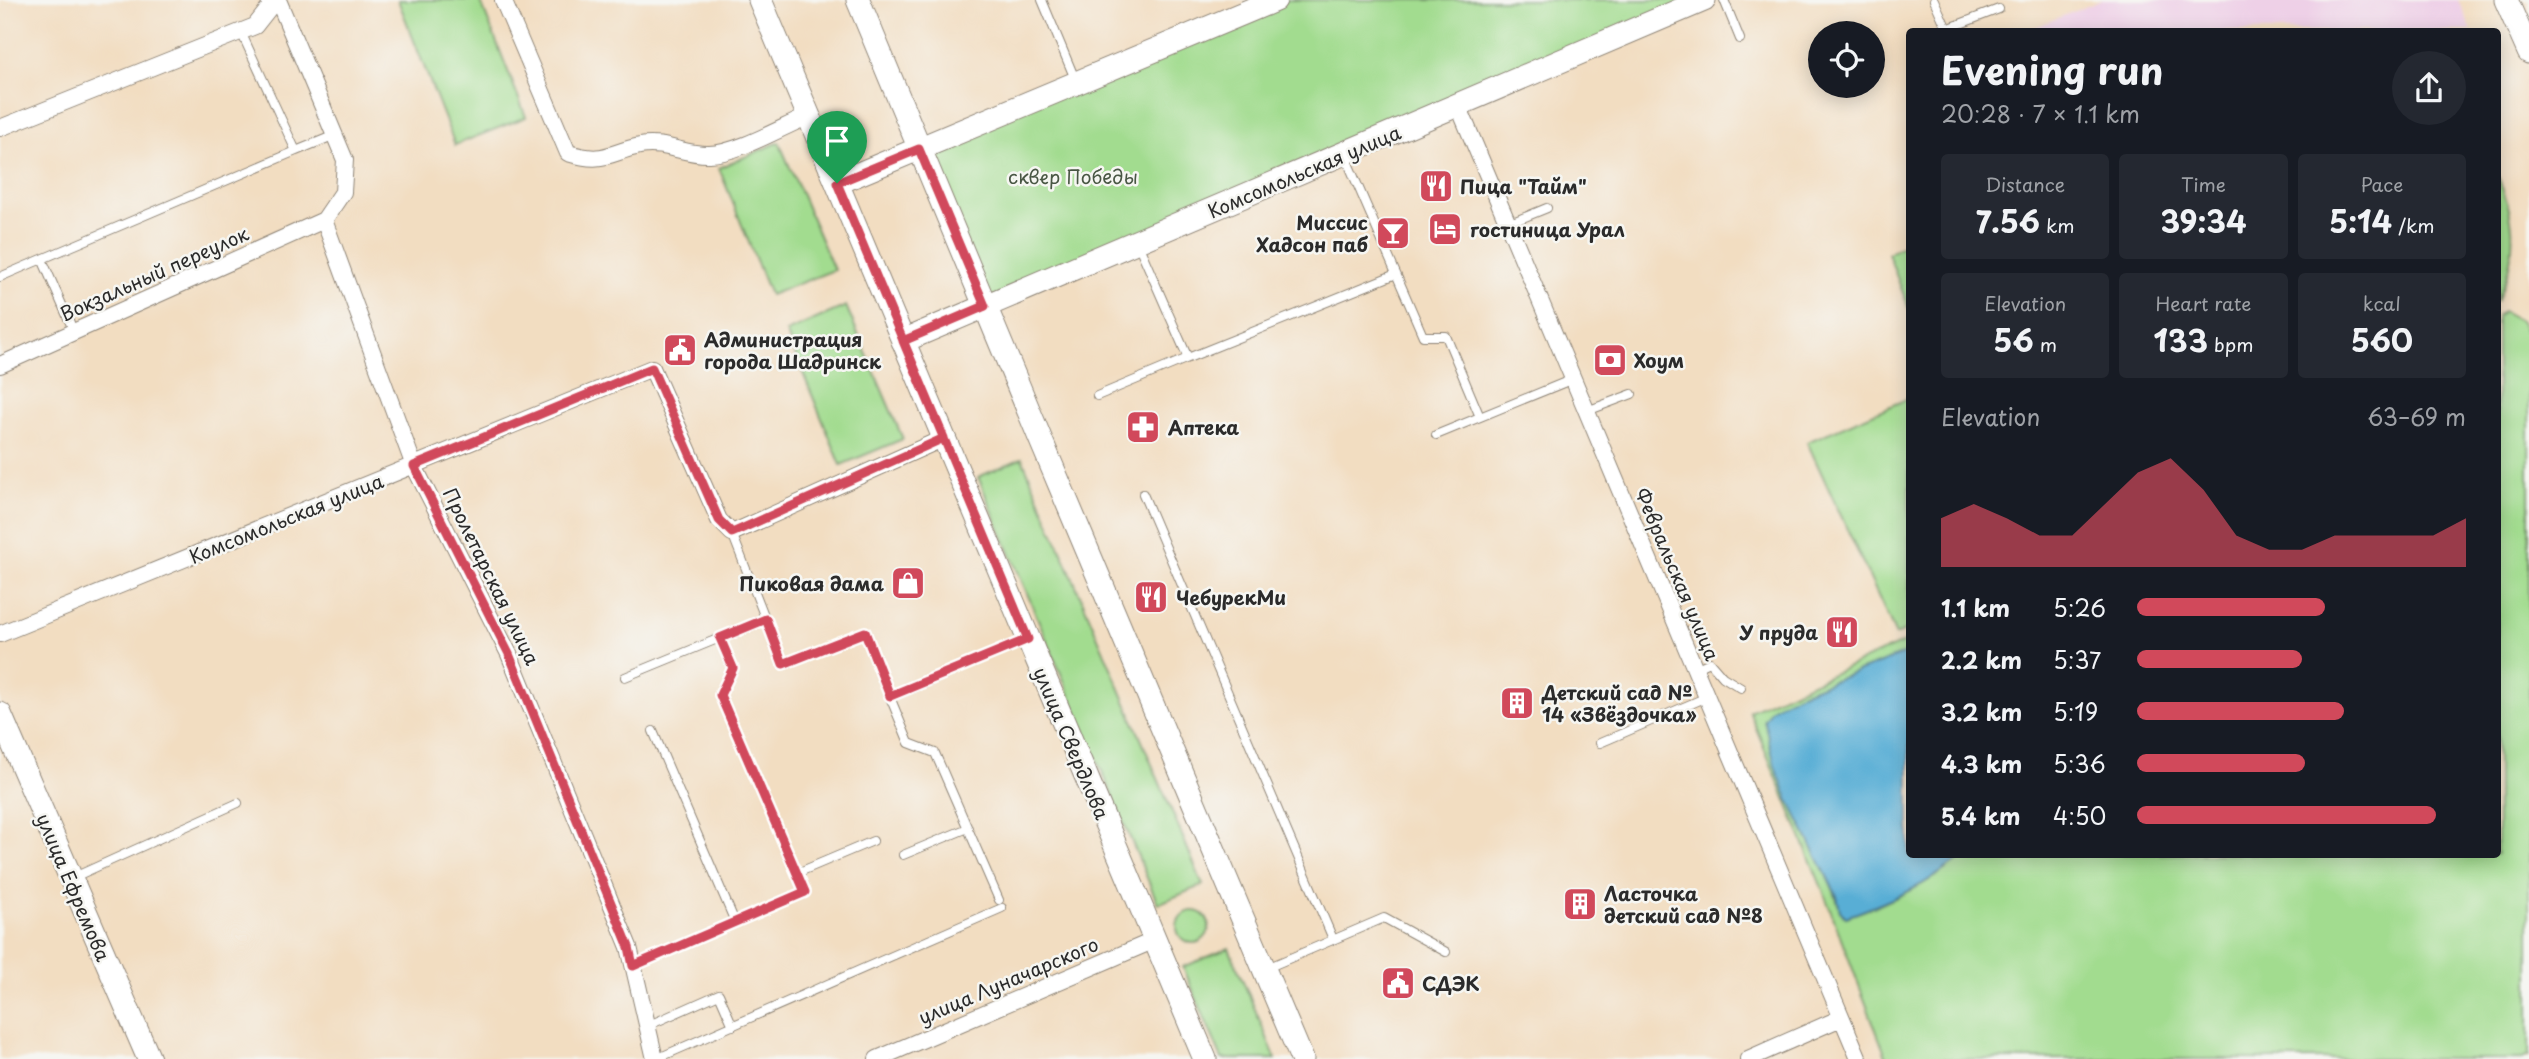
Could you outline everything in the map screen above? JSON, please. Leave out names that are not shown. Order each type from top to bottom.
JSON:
[{"type":"main road","name":"улица Свердлова","points":[[760,0],[1205,1059]]},
{"type":"main road","points":[[858,0],[1302,1059]]},
{"type":"main road","points":[[837,183],[1275,0]]},
{"type":"main road","name":"Комсомольская улица","points":[[903,341],[1704,0]]},
{"type":"main road","points":[[2506,0],[2529,52]]},
{"type":"main road","name":"улица Ефремова","points":[[0,715],[149,1059]]},
{"type":"street","points":[[0,128],[255,26],[270,7],[270,0]]},
{"type":"street","points":[[278,0],[345,160],[343,192],[324,220]]},
{"type":"street","points":[[503,0],[568,153],[597,159],[640,146],[659,145],[693,154],[711,155],[730,150],[809,116]]},
{"type":"street","name":"Февральская улица","points":[[1458,105],[1859,1059]]},
{"type":"street","name":"Вокзальный переулок","points":[[0,365],[324,220]]},
{"type":"street","name":"Пролетарская улица","points":[[324,220],[414,466],[509,654],[629,947],[656,1059]]},
{"type":"street","name":"Комсомольская улица","points":[[0,634],[652,368],[719,520],[732,533]]},
{"type":"street","points":[[732,533],[944,438]]},
{"type":"street","name":"улица Луначарского","points":[[877,1059],[906,1053],[1155,940]]},
{"type":"street","points":[[1750,1059],[1842,1018]]},
{"type":"lane","points":[[1042,0],[1076,82]]},
{"type":"lane","points":[[1724,0],[1740,39]]},
{"type":"lane","points":[[1934,0],[1947,28]]},
{"type":"lane","points":[[1950,28],[1999,9]]},
{"type":"lane","points":[[241,32],[296,151]]},
{"type":"lane","points":[[0,277],[335,135]]},
{"type":"lane","points":[[1344,153],[1423,337],[1446,335],[1480,417]]},
{"type":"lane","points":[[1508,223],[1546,208]]},
{"type":"lane","points":[[1137,242],[1188,358]]},
{"type":"lane","points":[[43,259],[74,332]]},
{"type":"lane","points":[[1097,396],[1396,274]]},
{"type":"lane","points":[[1436,435],[1573,379]]},
{"type":"lane","points":[[1587,411],[1632,394]]},
{"type":"lane","points":[[1143,494],[1333,939]]},
{"type":"lane","points":[[656,1059],[1000,904],[935,752],[909,743],[865,632],[783,664],[732,533]]},
{"type":"lane","points":[[625,677],[766,619]]},
{"type":"lane","points":[[633,966],[805,892],[720,695],[733,668],[720,638]]},
{"type":"lane","points":[[890,696],[1028,639]]},
{"type":"lane","points":[[1695,669],[1710,662],[1723,677],[1741,688]]},
{"type":"lane","points":[[1600,743],[1707,697]]},
{"type":"lane","points":[[653,731],[735,922]]},
{"type":"lane","points":[[71,879],[238,803]]},
{"type":"lane","points":[[904,855],[968,828]]},
{"type":"lane","points":[[797,873],[873,841]]},
{"type":"lane","points":[[1264,969],[1384,918],[1446,951]]},
{"type":"lane","points":[[647,1026],[719,994],[733,1026]]},
{"type":"shaded area","points":[[2102,0],[2458,0],[2471,28],[2033,28]]},
{"type":"green space","points":[[398,0],[480,0],[526,117],[455,145]]},
{"type":"green space","name":"сквер Победы","points":[[1275,0],[1704,0],[985,306],[919,149]]},
{"type":"green space","points":[[779,142],[834,270],[770,295],[719,168]]},
{"type":"green space","points":[[2501,185],[2512,223],[2511,253],[2501,291]]},
{"type":"green space","points":[[1906,244],[1906,301],[1888,253]]},
{"type":"green space","points":[[846,306],[903,439],[841,465],[786,332]]},
{"type":"green space","points":[[2501,312],[2520,321],[2529,336],[2529,1056],[2522,1059],[1887,1059],[1822,888],[1749,711],[1906,641],[1906,653],[1796,695],[1764,720],[1787,794],[1830,882],[1840,911],[1846,917],[1909,892],[1960,858],[2501,858]]},
{"type":"green space","points":[[1906,399],[1906,630],[1896,635],[1807,442]]},
{"type":"green space","points":[[1022,458],[1203,885],[1158,904],[978,477]]},
{"type":"green space","points":[[1193,911],[1205,915],[1209,927],[1205,939],[1193,943],[1181,939],[1177,927],[1181,915]]},
{"type":"green space","points":[[1229,948],[1276,1059],[1222,1059],[1183,967]]},
{"type":"water","points":[[1906,653],[1906,858],[1960,858],[1908,891],[1846,917],[1840,911],[1837,896],[1789,801],[1775,766],[1764,720],[1771,709],[1796,695]]},
{"type":"place","name":"Пица \"Тайм\"","points":[[1436,186]]},
{"type":"place","name":"гостиница Урал","points":[[1445,229]]},
{"type":"place","name":"Миссис Хадсон паб","points":[[1393,233]]},
{"type":"place","name":"Администрация города Шадринск","points":[[680,350]]},
{"type":"place","name":"Хоум","points":[[1610,360]]},
{"type":"place","name":"Аптека","points":[[1143,427]]},
{"type":"place","name":"Пиковая дама","points":[[908,583]]},
{"type":"place","name":"ЧебурекМи","points":[[1151,597]]},
{"type":"place","name":"У пруда","points":[[1842,632]]},
{"type":"place","name":"Детский сад № 14 «Звёздочка»","points":[[1517,703]]},
{"type":"place","name":"Ласточка детский сад №8","points":[[1580,904]]},
{"type":"place","name":"СДЭК","points":[[1398,983]]},
{"type":"route","points":[[837,183],[903,341],[944,438],[732,533],[719,520],[652,368],[414,466],[509,654],[629,947],[633,966],[805,892],[720,695],[733,668],[720,638],[766,619],[783,664],[865,632],[890,696],[1028,639],[924,390],[903,341],[985,306],[919,149],[837,183]]}]
